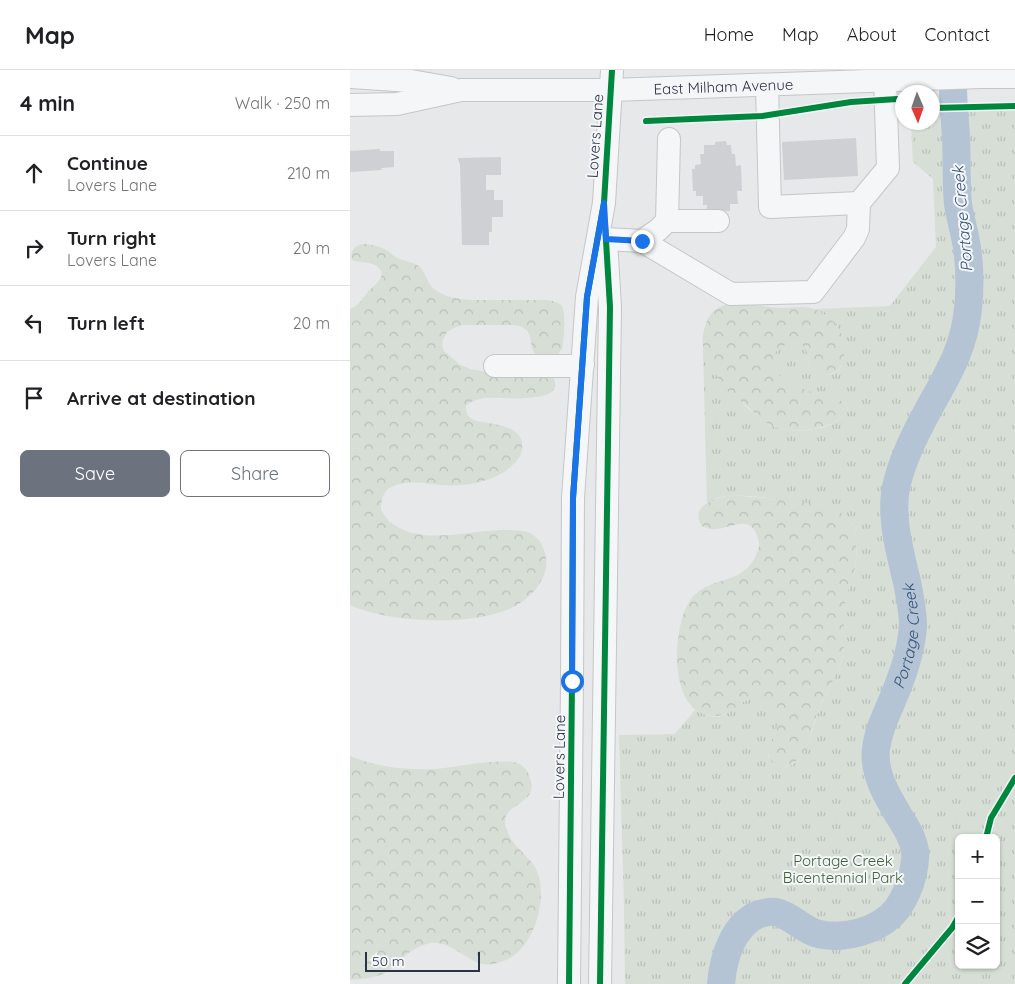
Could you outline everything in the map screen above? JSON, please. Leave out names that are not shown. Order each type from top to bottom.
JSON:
[{"type":"street","name":"East Milham Avenue","points":[[350,105],[397,104],[461,90],[611,80],[767,85],[845,76],[885,80],[1015,77]]},
{"type":"street","name":"East Milham Avenue","points":[[350,77],[411,81],[461,90]]},
{"type":"street","name":"Lovers Lane","points":[[600,984],[610,307],[604,203],[611,80]]},
{"type":"street","points":[[606,239],[642,241],[731,294],[813,292],[854,238],[858,229],[859,203],[888,168],[885,80]]},
{"type":"street","points":[[767,85],[770,206],[859,203]]},
{"type":"street","points":[[642,241],[667,221],[669,138]]},
{"type":"street","name":"Lovers Lane","points":[[569,984],[573,498],[587,297],[604,203]]},
{"type":"street","points":[[667,221],[718,221]]},
{"type":"street","points":[[495,366],[583,365]]},
{"type":"green space","name":"Portage Creek Bicentennial Park","points":[[1015,108],[1015,984],[625,984],[619,735],[675,734],[695,710],[708,716],[717,717],[728,713],[748,700],[761,701],[773,710],[777,722],[768,748],[769,758],[772,763],[782,767],[798,761],[808,744],[820,707],[841,662],[844,649],[845,602],[856,562],[854,530],[848,519],[828,506],[800,501],[743,496],[720,497],[707,504],[703,347],[714,372],[725,387],[756,415],[772,426],[799,431],[820,428],[837,422],[848,409],[846,403],[809,391],[786,380],[778,374],[773,365],[774,356],[784,346],[799,343],[807,352],[810,364],[817,373],[823,375],[832,374],[838,370],[844,356],[843,339],[840,331],[832,319],[815,309],[890,306],[936,247],[933,179],[913,162],[911,130],[940,130],[940,111]]},
{"type":"green space","points":[[362,244],[381,248],[397,258],[419,266],[435,290],[450,297],[471,300],[547,300],[562,306],[564,320],[563,339],[562,348],[558,355],[539,358],[532,348],[527,330],[515,325],[462,325],[447,332],[443,340],[444,351],[459,364],[470,369],[486,372],[551,374],[555,384],[552,391],[543,396],[531,398],[483,398],[466,406],[468,415],[473,420],[509,428],[519,436],[522,442],[522,449],[515,463],[492,478],[466,485],[414,482],[400,484],[388,489],[382,499],[381,510],[390,522],[415,534],[444,535],[511,530],[527,532],[536,537],[544,550],[546,568],[534,591],[513,607],[477,618],[431,620],[386,616],[350,605],[350,309],[360,303],[382,275],[379,268],[370,263],[352,260],[353,250]]},
{"type":"green space","points":[[738,303],[780,308],[810,308],[822,312],[836,323],[844,338],[845,355],[842,364],[838,370],[831,374],[820,375],[813,370],[809,356],[798,386],[846,403],[848,409],[840,419],[825,426],[804,430],[780,429],[757,416],[721,384],[704,351],[703,332],[708,319],[714,311],[727,304]]},
{"type":"green space","points":[[732,495],[804,501],[827,505],[840,511],[847,517],[855,533],[857,552],[853,578],[846,597],[841,661],[819,709],[804,752],[797,761],[787,766],[776,766],[772,763],[768,750],[775,732],[748,700],[722,715],[706,715],[692,707],[685,696],[680,682],[677,651],[681,621],[688,604],[694,595],[702,589],[740,574],[747,569],[758,550],[759,540],[751,526],[741,524],[709,529],[702,526],[699,520],[699,513],[705,505],[716,499]]},
{"type":"green space","points":[[350,756],[370,763],[411,769],[432,769],[504,761],[514,762],[526,770],[529,774],[532,788],[527,797],[509,812],[505,818],[505,823],[509,836],[536,869],[540,881],[540,909],[530,936],[522,948],[512,957],[501,962],[482,964],[444,944],[430,943],[409,952],[389,971],[383,974],[350,980]]},
{"type":"building","points":[[856,138],[858,176],[784,180],[782,142]]},
{"type":"building","points":[[726,141],[727,145],[731,145],[732,154],[735,154],[736,166],[741,165],[742,191],[737,191],[738,204],[730,204],[730,211],[707,212],[707,205],[703,205],[703,196],[696,196],[696,191],[693,191],[692,169],[695,169],[695,165],[701,164],[700,154],[704,154],[704,145],[715,145],[715,142]]},
{"type":"building","points":[[380,149],[380,151],[394,151],[394,167],[381,168],[382,170],[350,172],[350,151]]},
{"type":"building","points":[[501,157],[501,175],[486,175],[486,190],[494,190],[494,200],[503,200],[503,217],[492,217],[492,232],[489,232],[489,245],[462,245],[460,164],[458,158]]},
{"type":"waterway","name":"Portage Creek","points":[[721,984],[724,964],[731,943],[742,926],[750,919],[759,914],[776,912],[815,933],[837,936],[860,932],[890,917],[902,901],[913,873],[914,846],[909,833],[882,784],[877,767],[876,749],[882,725],[906,665],[913,626],[910,599],[895,520],[894,507],[897,483],[914,438],[953,363],[963,337],[968,309],[969,263],[957,196],[953,95],[954,70]]},
{"type":"cycle path","points":[[569,984],[573,498],[587,297],[604,203],[612,70]]},
{"type":"cycle path","points":[[646,121],[762,116],[851,102],[895,99]]},
{"type":"cycle path","points":[[940,108],[1015,106]]},
{"type":"cycle path","points":[[600,984],[610,307],[605,224]]},
{"type":"cycle path","points":[[987,834],[991,818],[1015,778]]},
{"type":"cycle path","points":[[905,984],[955,923]]},
{"type":"route","points":[[572,681],[573,498],[587,297],[604,203],[606,239],[642,241]]}]
